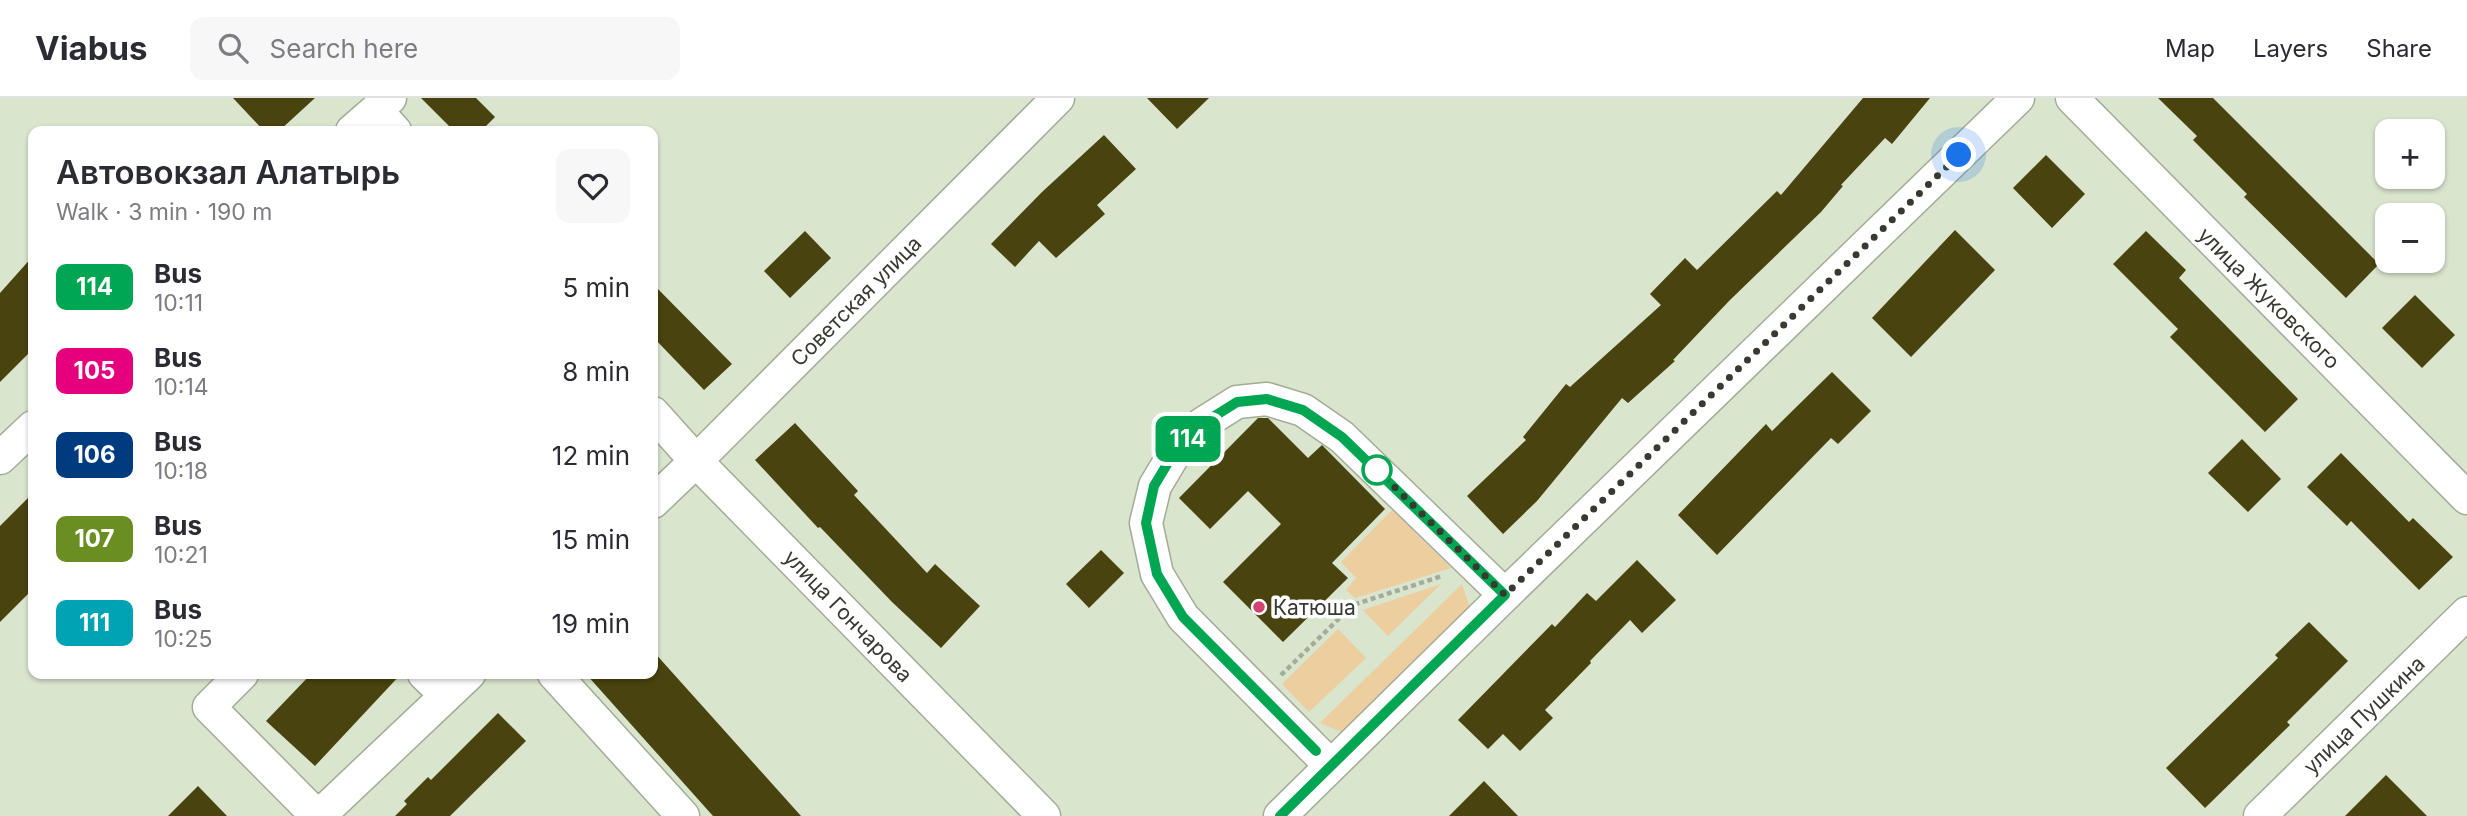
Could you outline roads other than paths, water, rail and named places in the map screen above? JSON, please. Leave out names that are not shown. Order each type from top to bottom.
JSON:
[{"type":"street","name":"Советская улица","points":[[658,497],[1058,98]]},
{"type":"street","points":[[1280,816],[2018,98]]},
{"type":"street","name":"улица Жуковского","points":[[2072,98],[2467,498]]},
{"type":"street","points":[[362,126],[387,113]]},
{"type":"street","points":[[1331,766],[1183,617],[1157,574],[1146,523],[1154,486],[1175,451],[1202,424],[1237,402],[1267,399],[1303,410],[1342,437],[1505,595]]},
{"type":"street","name":"улица Гончарова","points":[[658,419],[1044,816]]},
{"type":"street","points":[[0,458],[28,432]]},
{"type":"street","name":"улица Пушкина","points":[[2260,816],[2467,613]]},
{"type":"street","points":[[237,679],[209,707],[318,816],[435,684]]},
{"type":"street","points":[[559,679],[683,816]]},
{"type":"place","name":"Катюша","points":[[1259,607]]}]
